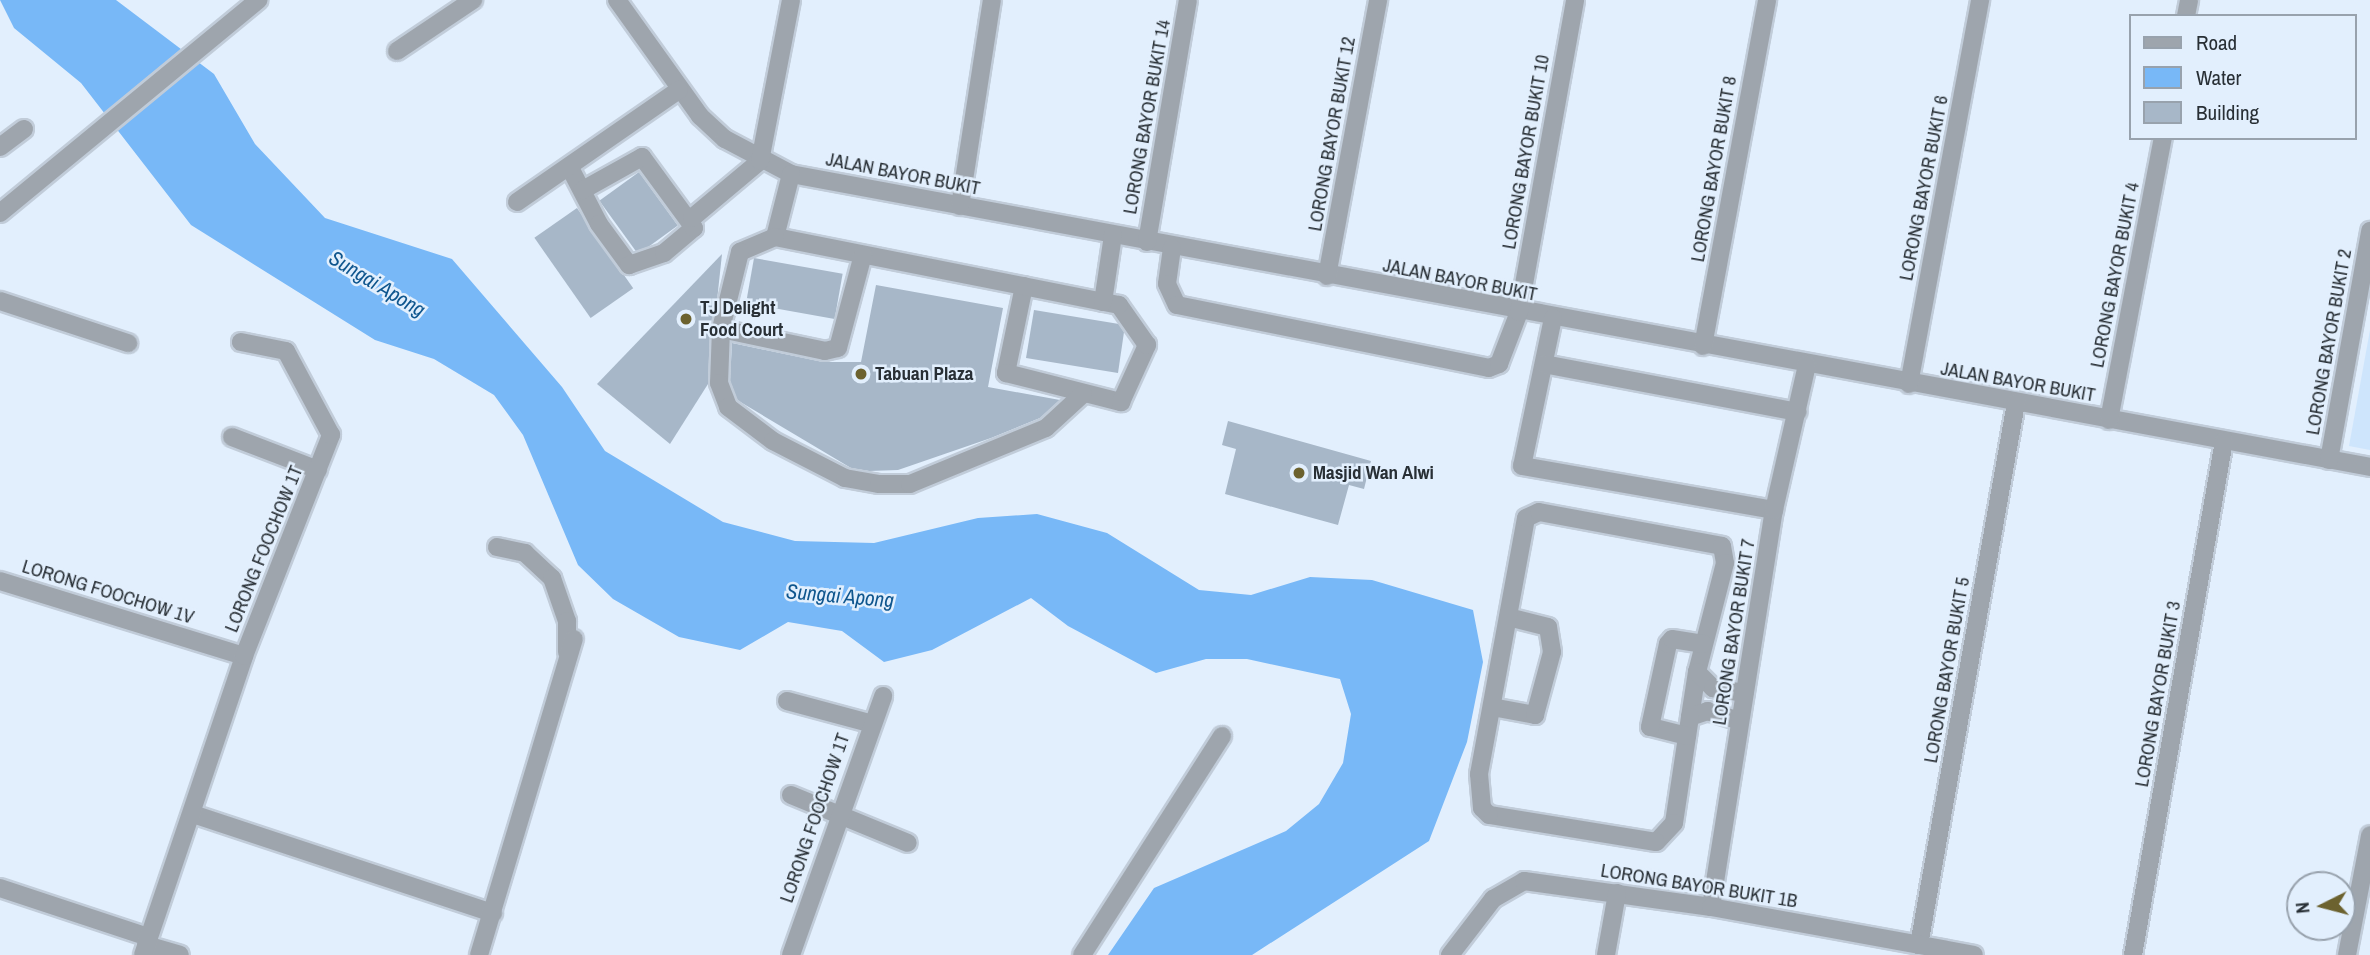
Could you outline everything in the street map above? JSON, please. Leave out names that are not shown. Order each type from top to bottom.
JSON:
[{"type":"street","points":[[0,213],[258,0]]},
{"type":"street","points":[[397,51],[473,0]]},
{"type":"street","name":"JALAN BAYOR BUKIT","points":[[617,0],[679,90],[725,139],[760,161],[791,174],[1172,248],[2370,467]]},
{"type":"street","points":[[570,168],[629,265],[689,235],[692,218],[760,161],[791,0]]},
{"type":"street","points":[[960,206],[992,0]]},
{"type":"street","name":"LORONG BAYOR BUKIT 14","points":[[1147,242],[1188,0]]},
{"type":"street","name":"LORONG BAYOR BUKIT 12","points":[[1327,276],[1378,0]]},
{"type":"street","name":"LORONG BAYOR BUKIT 10","points":[[1172,248],[1167,284],[1177,305],[1489,368],[1506,357],[1519,312],[1575,0]]},
{"type":"street","name":"LORONG BAYOR BUKIT 8","points":[[1703,346],[1767,0]]},
{"type":"street","name":"LORONG BAYOR BUKIT 6","points":[[1909,384],[1980,0]]},
{"type":"street","points":[[517,202],[570,168],[679,90]]},
{"type":"street","points":[[0,147],[24,129]]},
{"type":"street","name":"LORONG BAYOR BUKIT 4","points":[[2109,420],[2163,140]]},
{"type":"street","points":[[583,190],[642,157],[692,218]]},
{"type":"street","points":[[775,237],[791,174]]},
{"type":"street","name":"LORONG BAYOR BUKIT 2","points":[[2329,460],[2362,328],[2370,232]]},
{"type":"street","points":[[1103,302],[1113,235]]},
{"type":"street","points":[[1024,286],[1006,373],[1083,394],[1121,401],[1147,345],[1119,305],[1103,302],[1024,286],[863,254],[775,237],[740,252],[721,328],[719,383],[728,407],[773,442],[845,478],[910,484],[1046,428],[1083,394]]},
{"type":"street","points":[[721,328],[825,351],[838,348],[863,254]]},
{"type":"street","points":[[0,301],[128,343]]},
{"type":"street","points":[[1553,318],[1522,466],[1774,510]]},
{"type":"street","name":"LORONG FOOCHOW 1T","points":[[146,946],[193,814],[244,656],[331,435],[299,369],[286,351],[240,342]]},
{"type":"street","points":[[1544,364],[1798,412]]},
{"type":"street","name":"LORONG BAYOR BUKIT 7","points":[[1711,907],[1774,510],[1807,365]]},
{"type":"street","name":"LORONG BAYOR BUKIT 5","points":[[1919,945],[2016,403]]},
{"type":"street","points":[[232,437],[318,470]]},
{"type":"street","name":"LORONG BAYOR BUKIT 3","points":[[2133,955],[2224,441]]},
{"type":"street","points":[[1539,512],[1722,547],[1725,563],[1697,673],[1674,823],[1656,842],[1489,815],[1482,808],[1479,774],[1508,617],[1526,518],[1539,512]]},
{"type":"street","points":[[497,548],[525,553],[556,584],[567,621],[567,657]]},
{"type":"street","name":"LORONG FOOCHOW 1V","points":[[0,581],[244,656]]},
{"type":"street","points":[[1492,707],[1535,715],[1552,652],[1548,627],[1508,617]]},
{"type":"street","points":[[480,955],[574,639]]},
{"type":"street","points":[[1687,736],[1650,727],[1668,644],[1672,639],[1704,644]]},
{"type":"street","points":[[1697,673],[1713,688],[1745,693]]},
{"type":"street","name":"LORONG FOOCHOW 1T","points":[[791,955],[869,723],[883,696]]},
{"type":"street","points":[[787,701],[869,723]]},
{"type":"street","points":[[1690,717],[1708,711],[1740,721]]},
{"type":"street","points":[[1082,955],[1223,736]]},
{"type":"street","points":[[791,795],[908,843]]},
{"type":"street","points":[[193,814],[493,913]]},
{"type":"street","points":[[2347,955],[2370,835]]},
{"type":"street","name":"LORONG BAYOR BUKIT 1B","points":[[1450,955],[1514,882],[1711,907],[1974,955]]},
{"type":"street","points":[[0,888],[146,946],[180,955]]},
{"type":"street","points":[[1606,955],[1617,893]]},
{"type":"shaded area","points":[[2370,330],[2370,450],[2349,446]]},
{"type":"water","name":"Sungai Apong","points":[[0,0],[116,0],[214,74],[255,144],[325,218],[452,259],[562,387],[605,451],[723,522],[795,541],[874,543],[978,518],[1037,514],[1107,533],[1199,590],[1251,595],[1310,577],[1372,580],[1473,610],[1483,662],[1467,742],[1429,841],[1252,955],[1108,955],[1154,888],[1286,831],[1319,804],[1343,763],[1351,714],[1340,679],[1247,659],[1206,659],[1156,673],[1068,626],[1031,598],[932,650],[884,662],[842,631],[788,622],[740,650],[679,637],[613,599],[578,565],[523,435],[494,395],[434,359],[375,340],[191,225],[81,83],[14,28]]},
{"type":"building","points":[[639,172],[678,225],[638,254],[599,201]]},
{"type":"building","points":[[577,208],[633,288],[591,318],[534,238]]},
{"type":"building","name":"TJ Delight Food Court","points":[[722,254],[708,384],[670,444],[597,384]]},
{"type":"building","points":[[754,258],[843,274],[835,319],[746,303]]},
{"type":"building","name":"Tabuan Plaza","points":[[876,285],[1003,308],[988,387],[1060,400],[1040,418],[991,438],[898,470],[869,471],[851,468],[737,400],[730,381],[732,343],[823,362],[861,362]]},
{"type":"building","points":[[1034,310],[1119,324],[1124,332],[1118,373],[1026,358]]},
{"type":"building","name":"Masjid Wan Alwi","points":[[1228,421],[1371,461],[1364,489],[1349,485],[1338,525],[1225,494],[1236,449],[1222,445]]},
{"type":"place","name":"TJ Delight Food Court","points":[[686,319]]},
{"type":"place","name":"Tabuan Plaza","points":[[861,374]]},
{"type":"place","name":"Masjid Wan Alwi","points":[[1299,473]]}]
